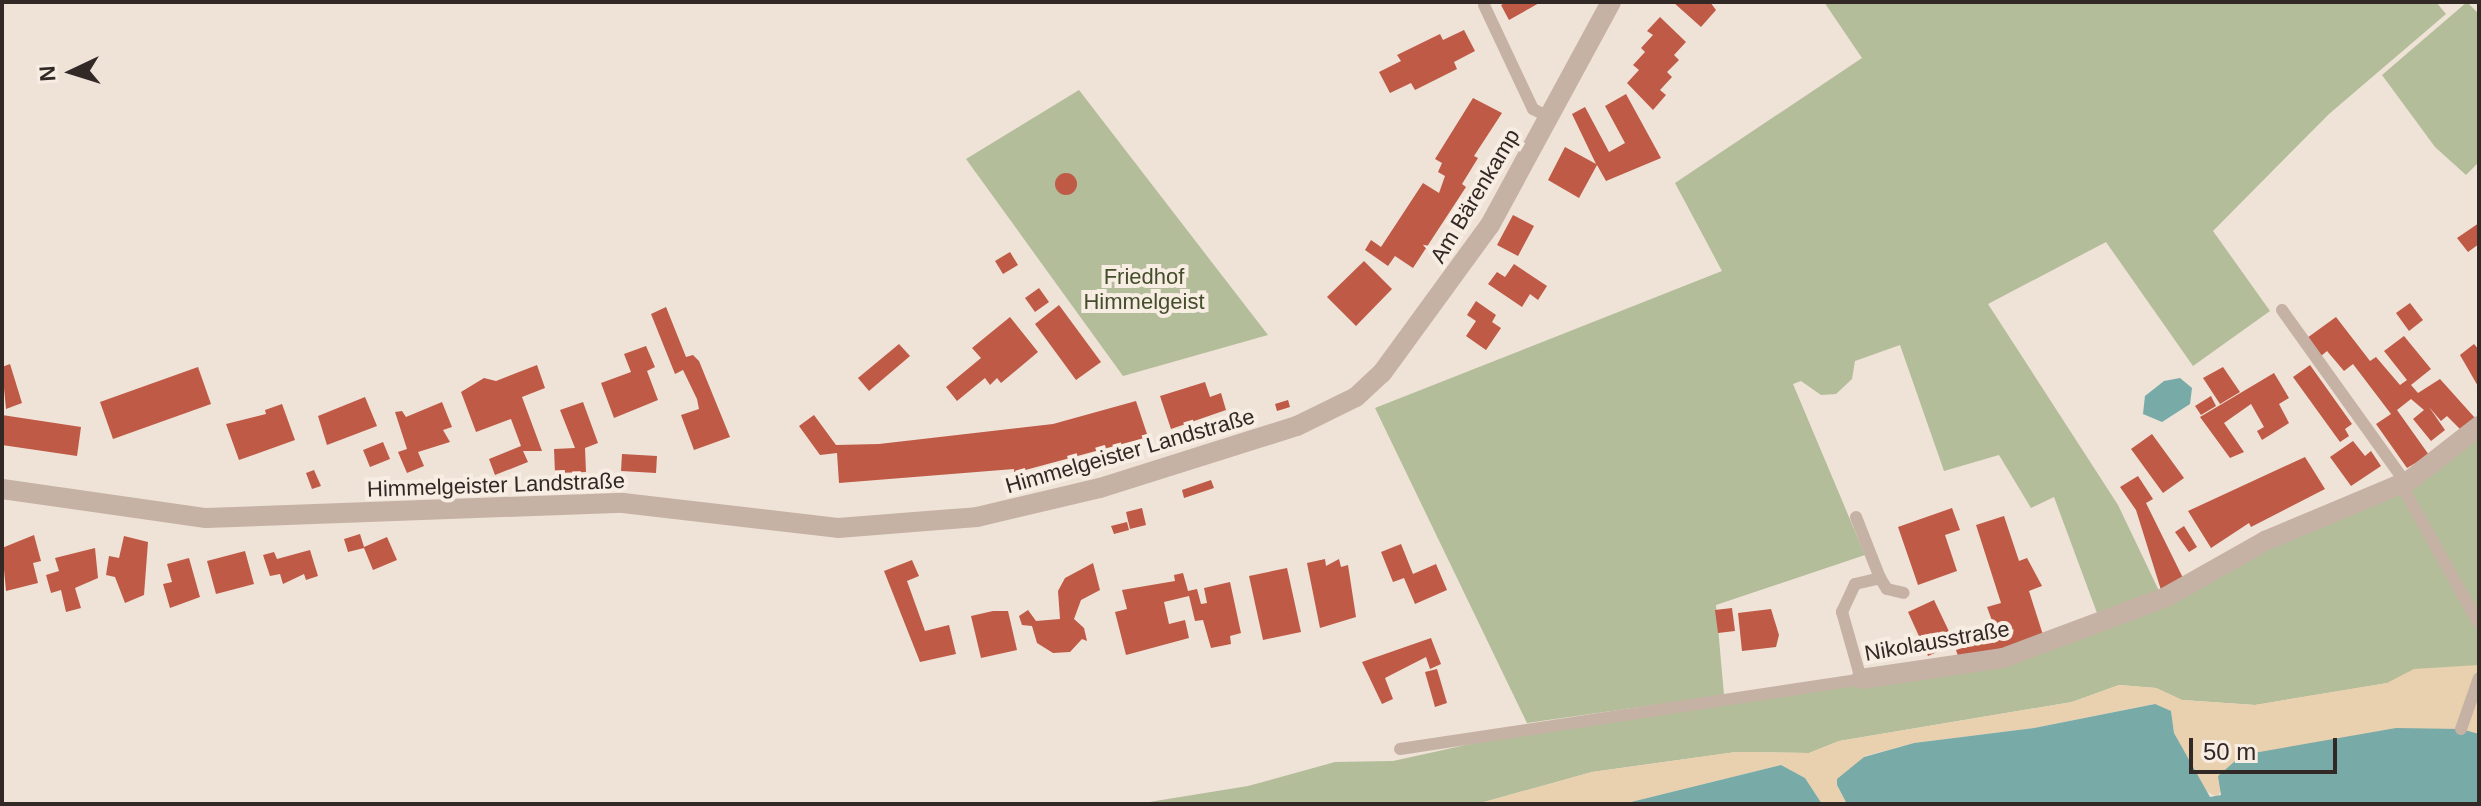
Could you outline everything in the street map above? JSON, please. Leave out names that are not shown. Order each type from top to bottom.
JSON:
[{"type":"street","name":"Am Bärenkamp","points":[[1356,397],[1403,351],[1490,225],[1611,2]]},
{"type":"street","name":"Himmelgeister Landstraße","points":[[2,489],[206,518],[623,503],[851,528],[977,517],[1059,500],[1274,435],[1356,397]]},
{"type":"street","name":"Nikolausstraße","points":[[1861,679],[1993,660],[2053,641],[2166,597],[2277,535],[2403,483],[2479,426]]},
{"type":"lane","points":[[1484,5],[1533,109],[1549,117]]},
{"type":"lane","points":[[2282,310],[2403,483],[2479,624]]},
{"type":"lane","points":[[1856,517],[1880,578],[1887,589],[1904,593]]},
{"type":"lane","points":[[1861,679],[1844,625],[1844,601],[1855,584],[1880,578]]},
{"type":"lane","points":[[2461,729],[2479,678]]},
{"type":"lane","name":"Nikolausstraße","points":[[1400,749],[1861,679]]},
{"type":"green space","points":[[1824,2],[2436,2],[2446,14],[2329,114],[2213,231],[2270,311],[2193,366],[2106,242],[1988,304],[2118,505],[2161,595],[2100,621],[2054,497],[2031,508],[1999,455],[1944,471],[1900,345],[1855,361],[1852,379],[1836,394],[1821,395],[1801,381],[1793,384],[1865,555],[1716,605],[1724,695],[1527,723],[1375,408],[1722,271],[1675,183],[1862,58]]},
{"type":"green space","points":[[2467,2],[2479,14],[2479,162],[2466,175],[2435,147],[2382,75]]},
{"type":"green space","name":"Friedhof Himmelgeist","points":[[1079,90],[1268,335],[1123,376],[966,159]]},
{"type":"green space","points":[[2479,433],[2479,804],[2409,672],[2388,683],[2255,705],[2182,700],[2156,688],[2119,685],[2072,702],[1839,741],[1809,753],[1736,752],[1592,772],[1477,804],[1137,804],[1248,786],[1335,762],[1393,761],[1484,741],[1861,681],[2150,605]]},
{"type":"sand","points":[[2479,665],[2479,734],[2243,755],[2217,797],[2204,790],[2174,733],[2171,712],[2154,704],[2034,728],[1914,743],[1865,756],[1837,785],[1847,804],[1822,804],[1805,778],[1781,765],[1623,804],[1477,804],[1592,772],[1736,752],[1809,753],[1839,741],[2072,702],[2119,685],[2156,688],[2182,700],[2255,705],[2387,683],[2414,669]]},
{"type":"water","points":[[2180,378],[2192,388],[2190,404],[2162,422],[2143,414],[2145,396],[2164,381]]},
{"type":"water","points":[[2155,704],[2171,711],[2174,733],[2210,797],[2221,795],[2218,776],[2242,755],[2396,728],[2461,729],[2479,734],[2479,804],[1847,804],[1837,785],[1837,779],[1864,757],[1914,743],[2034,728]]},
{"type":"water","points":[[1781,765],[1805,778],[1822,804],[1623,804]]},
{"type":"building","points":[[1507,2],[1541,2],[1509,20],[1501,5]]},
{"type":"building","points":[[1673,2],[1710,2],[1716,10],[1701,27]]},
{"type":"building","points":[[1660,17],[1686,42],[1674,55],[1679,60],[1667,72],[1672,77],[1660,90],[1666,95],[1653,110],[1627,83],[1639,70],[1633,65],[1645,52],[1641,48],[1653,35],[1647,31]]},
{"type":"building","points":[[1464,30],[1475,51],[1454,62],[1457,69],[1415,90],[1411,83],[1390,93],[1379,72],[1401,61],[1397,55],[1440,34],[1443,40]]},
{"type":"building","points":[[1626,94],[1661,158],[1606,181],[1597,165],[1579,198],[1548,180],[1565,147],[1596,164],[1572,114],[1585,107],[1609,152],[1625,143],[1605,106]]},
{"type":"building","points":[[1473,98],[1502,113],[1474,156],[1478,158],[1462,184],[1466,187],[1413,268],[1395,256],[1388,266],[1365,250],[1371,240],[1381,247],[1423,183],[1439,193],[1445,176],[1438,172],[1442,163],[1435,159]]},
{"type":"building","points":[[1066,173],[1074,176],[1077,184],[1074,192],[1066,195],[1058,192],[1055,184],[1058,176]]},
{"type":"building","points":[[1513,215],[1534,226],[1518,256],[1497,245]]},
{"type":"building","points":[[2479,223],[2479,244],[2468,252],[2457,238]]},
{"type":"building","points":[[1010,252],[1018,265],[1003,274],[995,261]]},
{"type":"building","points":[[1364,261],[1392,289],[1356,326],[1327,297]]},
{"type":"building","points":[[1514,264],[1547,286],[1538,300],[1530,294],[1522,307],[1488,284],[1497,272],[1505,277]]},
{"type":"building","points":[[1039,288],[1049,302],[1035,312],[1025,298]]},
{"type":"building","points":[[1476,301],[1496,315],[1492,322],[1501,328],[1486,350],[1466,336],[1476,321],[1467,315]]},
{"type":"building","points":[[2410,303],[2423,320],[2409,331],[2396,313]]},
{"type":"building","points":[[1059,305],[1101,362],[1076,380],[1035,324]]},
{"type":"building","points":[[666,307],[686,357],[693,355],[699,361],[730,437],[694,450],[681,415],[699,409],[697,399],[683,370],[675,374],[651,314]]},
{"type":"building","points":[[1010,317],[1038,352],[1001,383],[997,378],[990,385],[985,378],[957,401],[946,387],[981,358],[972,348]]},
{"type":"building","points":[[2336,317],[2370,361],[2376,357],[2400,385],[2407,380],[2384,351],[2404,336],[2431,369],[2411,385],[2418,393],[2440,379],[2475,418],[2461,430],[2447,416],[2441,421],[2429,407],[2445,430],[2431,441],[2413,419],[2424,410],[2411,399],[2397,410],[2429,455],[2407,468],[2376,424],[2391,414],[2353,364],[2344,371],[2327,351],[2321,356],[2307,338]]},
{"type":"building","points":[[899,344],[910,356],[869,391],[858,378]]},
{"type":"building","points":[[2474,344],[2479,350],[2479,388],[2460,355]]},
{"type":"building","points":[[646,346],[655,367],[647,371],[658,400],[614,418],[601,383],[631,372],[624,354]]},
{"type":"building","points":[[10,364],[22,403],[6,409],[2,367]]},
{"type":"building","points":[[537,365],[545,388],[522,397],[542,451],[523,451],[528,462],[495,475],[489,459],[521,446],[511,419],[476,432],[461,392],[484,378],[496,381]]},
{"type":"building","points":[[2310,365],[2352,424],[2345,429],[2349,436],[2340,442],[2293,377]]},
{"type":"building","points":[[198,367],[211,404],[113,439],[100,402]]},
{"type":"building","points":[[2223,367],[2240,392],[2220,404],[2203,378]]},
{"type":"building","points":[[2274,373],[2289,398],[2279,404],[2289,423],[2262,440],[2257,431],[2264,427],[2251,404],[2224,423],[2244,452],[2230,458],[2200,417]]},
{"type":"building","points":[[1205,382],[1210,397],[1221,393],[1226,410],[1171,429],[1160,396]]},
{"type":"building","points":[[2211,396],[2216,406],[2201,415],[2195,406]]},
{"type":"building","points":[[365,397],[377,426],[327,445],[318,416]]},
{"type":"building","points":[[1288,400],[1290,407],[1277,411],[1275,404]]},
{"type":"building","points":[[1136,401],[1148,437],[1014,473],[1014,469],[839,483],[837,453],[820,455],[799,426],[814,415],[836,445],[879,444],[1053,424]]},
{"type":"building","points":[[442,402],[452,427],[443,430],[450,442],[418,452],[424,466],[407,473],[398,452],[407,449],[395,412],[402,411],[406,417]]},
{"type":"building","points":[[583,402],[598,443],[585,448],[586,472],[555,473],[554,449],[575,448],[560,410]]},
{"type":"building","points":[[282,404],[295,440],[239,460],[226,424],[266,414],[265,410]]},
{"type":"building","points":[[2,415],[81,427],[77,456],[2,445]]},
{"type":"building","points":[[2152,434],[2184,478],[2163,493],[2131,449]]},
{"type":"building","points":[[2353,441],[2365,456],[2371,451],[2381,466],[2351,486],[2330,457]]},
{"type":"building","points":[[383,442],[390,459],[370,467],[363,450]]},
{"type":"building","points":[[622,454],[657,456],[656,473],[621,471]]},
{"type":"building","points":[[2305,457],[2325,489],[2251,527],[2249,523],[2211,548],[2188,511]]},
{"type":"building","points":[[314,470],[321,486],[312,489],[306,473]]},
{"type":"building","points":[[2138,476],[2153,499],[2146,503],[2184,580],[2161,590],[2136,510],[2120,487]]},
{"type":"building","points":[[1211,480],[1214,488],[1184,498],[1182,490]]},
{"type":"building","points":[[1142,508],[1146,525],[1130,529],[1126,512]]},
{"type":"building","points":[[1952,508],[1960,530],[1945,535],[1957,571],[1918,585],[1898,527]]},
{"type":"building","points":[[2004,516],[2019,561],[2027,558],[2042,586],[2029,591],[2044,638],[1960,662],[1956,650],[1998,637],[1987,607],[2001,603],[1976,525]]},
{"type":"building","points":[[1127,522],[1129,530],[1114,534],[1111,526]]},
{"type":"building","points":[[2184,526],[2197,547],[2189,552],[2175,532]]},
{"type":"building","points":[[360,534],[364,547],[387,537],[397,560],[373,570],[364,548],[348,552],[344,539]]},
{"type":"building","points":[[34,535],[41,561],[33,563],[38,583],[6,591],[2,548]]},
{"type":"building","points":[[124,536],[148,542],[144,595],[125,603],[115,577],[106,575],[109,556],[119,558]]},
{"type":"building","points":[[1401,544],[1413,574],[1436,564],[1447,590],[1415,604],[1404,578],[1393,582],[1381,552]]},
{"type":"building","points":[[95,548],[98,578],[75,588],[81,608],[66,612],[61,590],[51,593],[46,575],[59,571],[55,558]]},
{"type":"building","points":[[310,550],[318,576],[306,580],[304,574],[283,584],[280,574],[270,576],[263,555],[274,552],[277,559]]},
{"type":"building","points":[[245,551],[254,584],[216,594],[207,561]]},
{"type":"building","points":[[189,558],[200,597],[170,608],[163,584],[172,582],[167,564]]},
{"type":"building","points":[[1325,559],[1326,566],[1339,559],[1341,567],[1348,565],[1356,617],[1320,628],[1307,563]]},
{"type":"building","points":[[912,560],[919,576],[907,581],[925,631],[949,625],[956,654],[920,662],[884,571]]},
{"type":"building","points":[[1093,563],[1100,590],[1081,600],[1074,619],[1084,628],[1087,641],[1082,639],[1070,652],[1053,653],[1037,643],[1032,626],[1022,625],[1019,616],[1028,610],[1036,621],[1060,619],[1058,591],[1065,578]]},
{"type":"building","points":[[1287,568],[1301,632],[1263,640],[1249,576]]},
{"type":"building","points":[[1183,573],[1188,591],[1197,589],[1201,604],[1207,603],[1204,588],[1230,582],[1241,633],[1230,636],[1231,644],[1211,648],[1203,620],[1195,621],[1189,596],[1164,602],[1169,624],[1185,620],[1189,638],[1126,655],[1115,612],[1127,609],[1122,590],[1175,581],[1174,575]]},
{"type":"building","points":[[1934,600],[1955,644],[1928,656],[1908,612]]},
{"type":"building","points":[[1732,608],[1735,631],[1718,633],[1715,610]]},
{"type":"building","points":[[1771,609],[1779,635],[1776,647],[1742,651],[1738,613]]},
{"type":"building","points":[[1008,611],[1017,650],[981,658],[971,616]]},
{"type":"building","points":[[1431,638],[1441,664],[1430,669],[1426,657],[1385,678],[1393,699],[1382,704],[1362,662]]},
{"type":"building","points":[[1437,669],[1447,703],[1435,707],[1425,672]]}]
